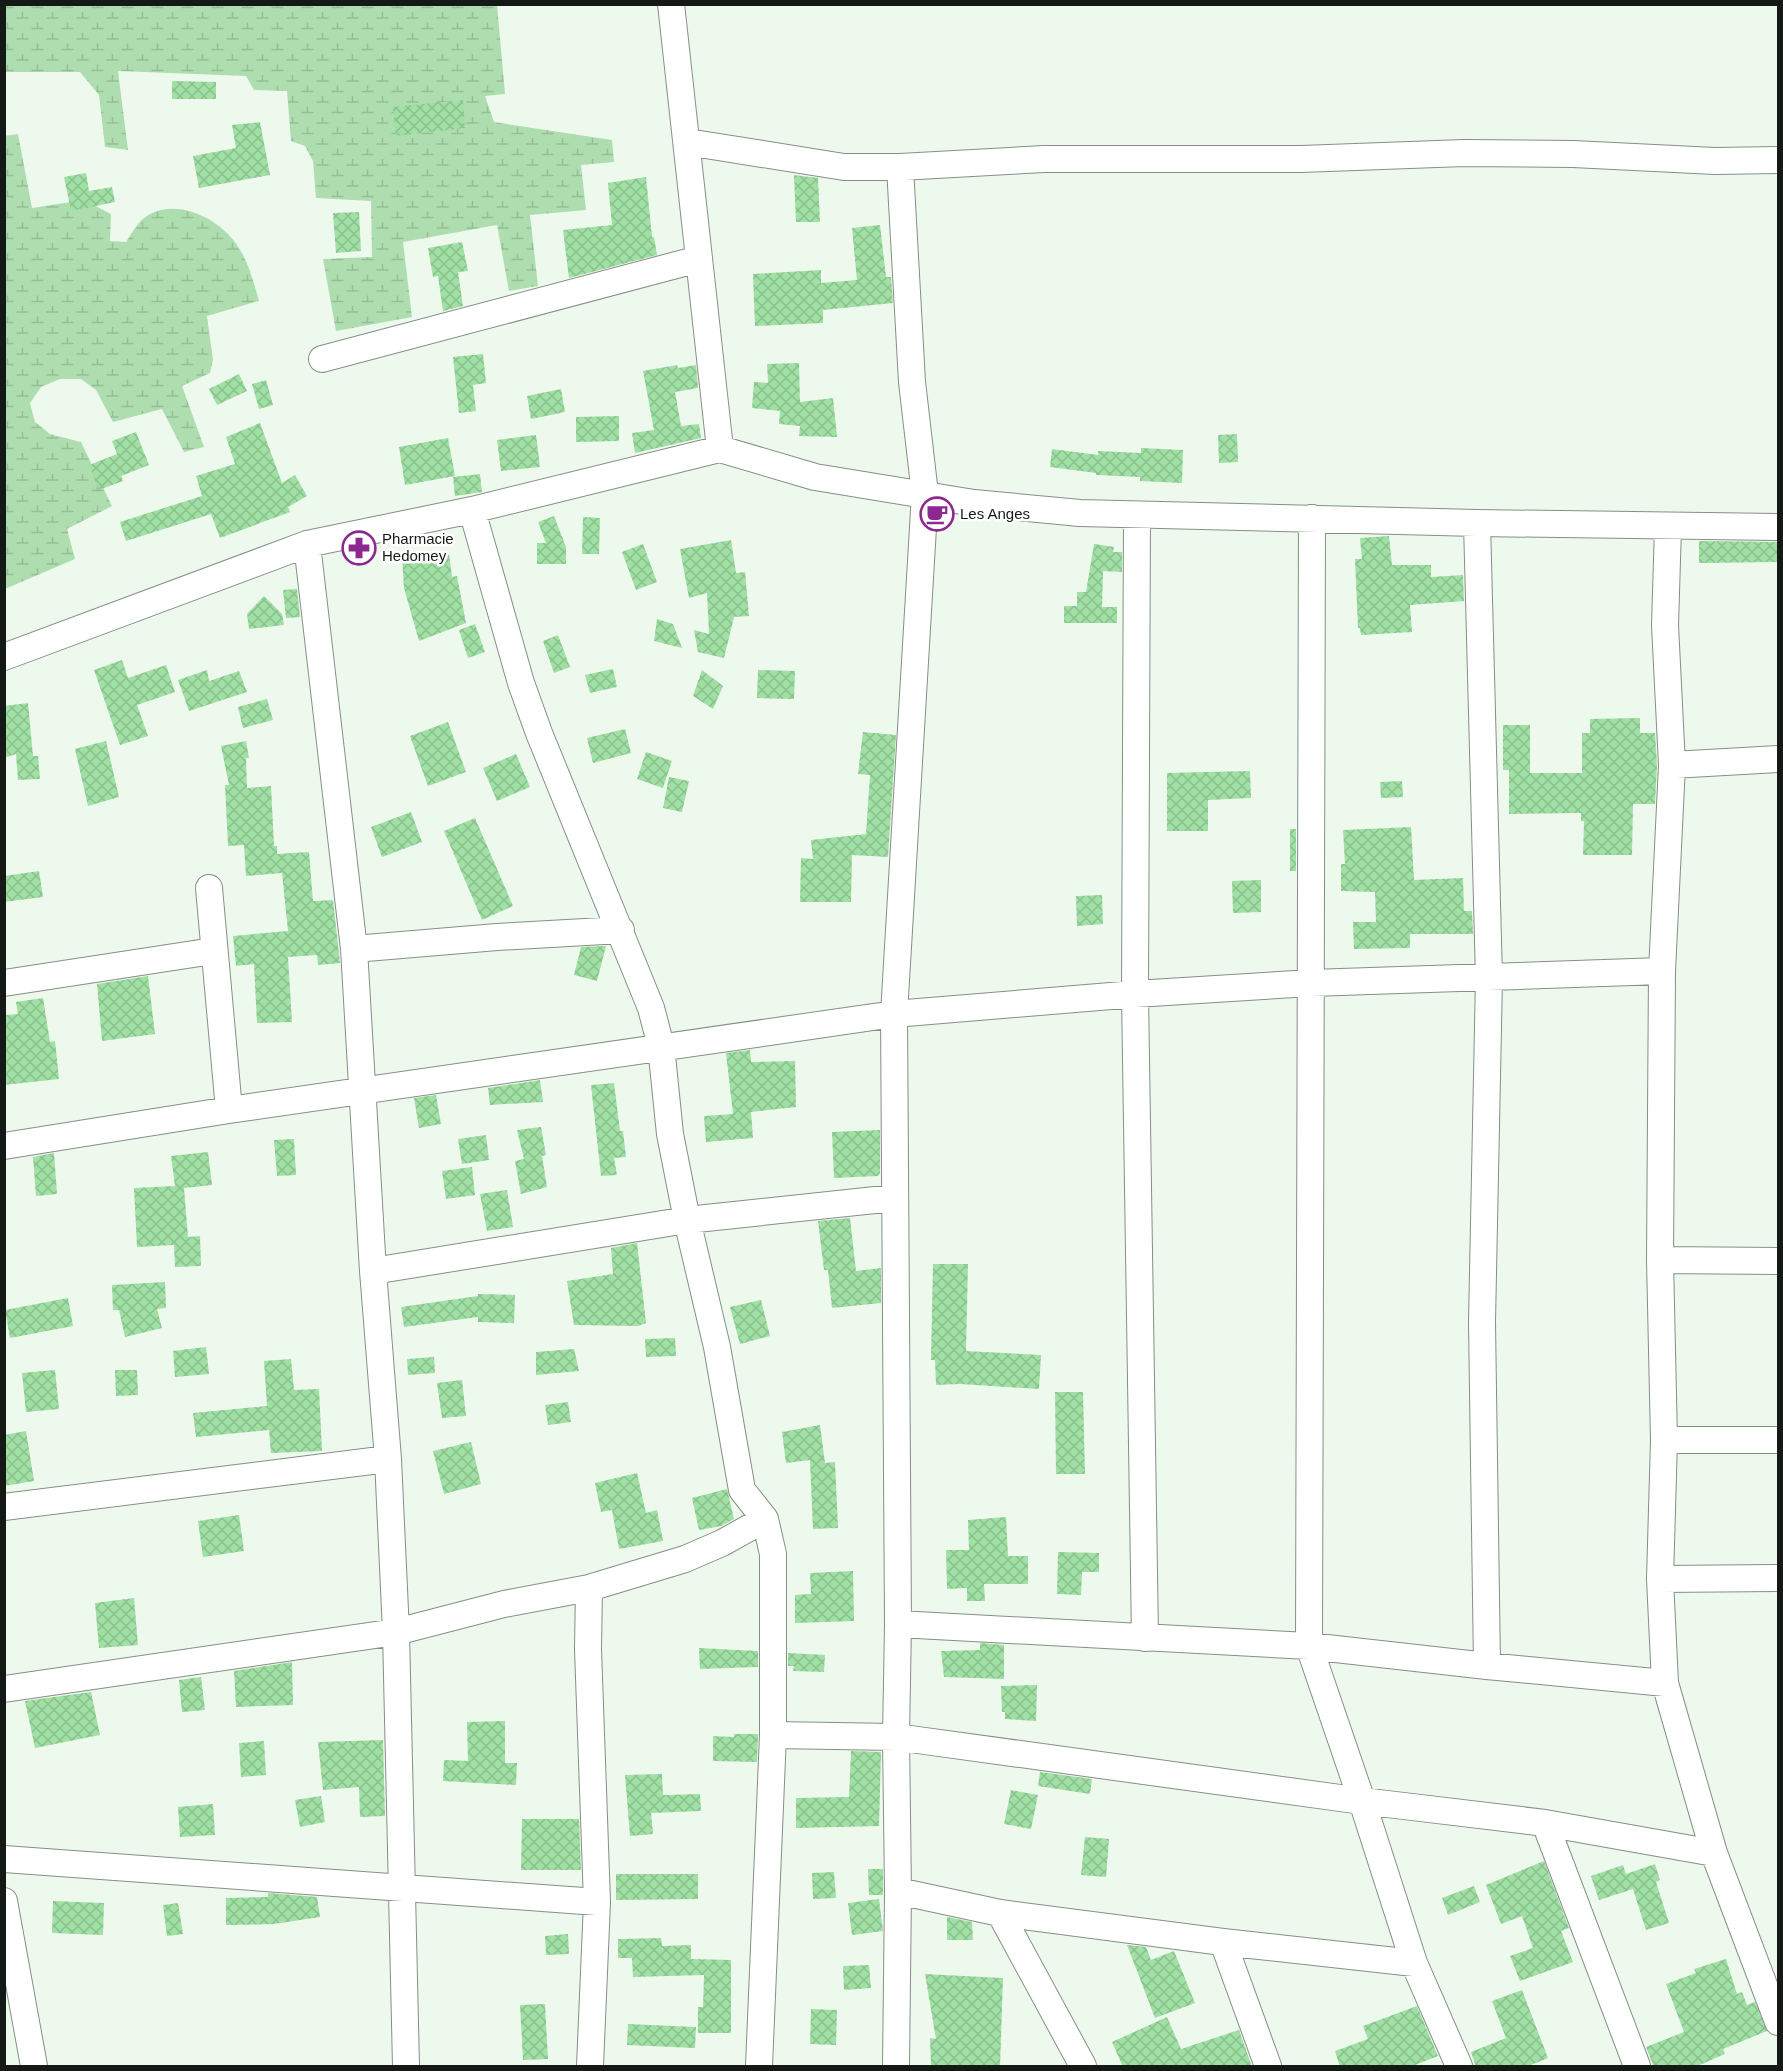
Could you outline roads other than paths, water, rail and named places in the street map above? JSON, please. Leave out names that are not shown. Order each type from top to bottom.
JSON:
[{"type":"street","points":[[671,4],[720,449]]},
{"type":"street","points":[[687,142],[844,167],[900,167],[1044,159],[1301,159],[1464,153],[1573,154],[1715,161],[1779,160]]},
{"type":"street","points":[[896,2067],[898,1624],[894,1014],[925,494],[912,382],[900,167]]},
{"type":"street","points":[[322,359],[699,258]]},
{"type":"street","points":[[4,657],[307,544],[472,510],[720,449],[815,477],[1029,509],[1137,515],[1779,527]]},
{"type":"street","points":[[472,510],[521,683],[539,733],[651,1008],[661,1046],[670,1134],[687,1220],[717,1347],[742,1490],[765,1519],[773,1554],[773,1735],[759,2067]]},
{"type":"street","points":[[1137,515],[1135,994],[1145,1638]]},
{"type":"street","points":[[1312,518],[1309,1646],[1414,1963],[1459,2067]]},
{"type":"street","points":[[1477,523],[1489,978],[1482,1322],[1487,1666]]},
{"type":"street","points":[[1668,526],[1665,625],[1672,765],[1662,971],[1660,1260],[1664,1440],[1660,1579],[1665,1683],[1714,1853],[1779,2022]]},
{"type":"street","points":[[307,544],[354,949],[373,1271],[388,1459],[396,1632],[406,2067]]},
{"type":"street","points":[[1672,765],[1779,759]]},
{"type":"street","points":[[209,888],[229,1110]]},
{"type":"street","points":[[354,949],[497,937],[621,930]]},
{"type":"street","points":[[4,983],[213,951]]},
{"type":"street","points":[[4,1146],[229,1110],[894,1014],[1135,994],[1311,983],[1662,971]]},
{"type":"street","points":[[373,1271],[687,1220],[894,1198]]},
{"type":"street","points":[[1660,1260],[1779,1261]]},
{"type":"street","points":[[1664,1440],[1779,1440]]},
{"type":"street","points":[[4,1507],[388,1459]]},
{"type":"street","points":[[4,1689],[396,1632],[504,1604],[589,1588],[685,1559],[722,1543],[765,1519]]},
{"type":"street","points":[[1660,1579],[1779,1578]]},
{"type":"street","points":[[589,1588],[588,1649],[597,1902],[590,2067]]},
{"type":"street","points":[[898,1624],[1309,1646],[1665,1683]]},
{"type":"street","points":[[773,1735],[896,1737],[1362,1801],[1545,1823],[1714,1853]]},
{"type":"street","points":[[1545,1823],[1637,2067]]},
{"type":"street","points":[[4,1859],[597,1902]]},
{"type":"street","points":[[898,1892],[1000,1913],[1223,1942],[1414,1963]]},
{"type":"street","points":[[4,1901],[34,2067]]},
{"type":"street","points":[[1000,1913],[1083,2067]]},
{"type":"street","points":[[1223,1942],[1268,2067]]},
{"type":"place","name":"Les Anges","points":[[937,514]]},
{"type":"place","name":"Pharmacie Hedomey","points":[[359,548]]}]
